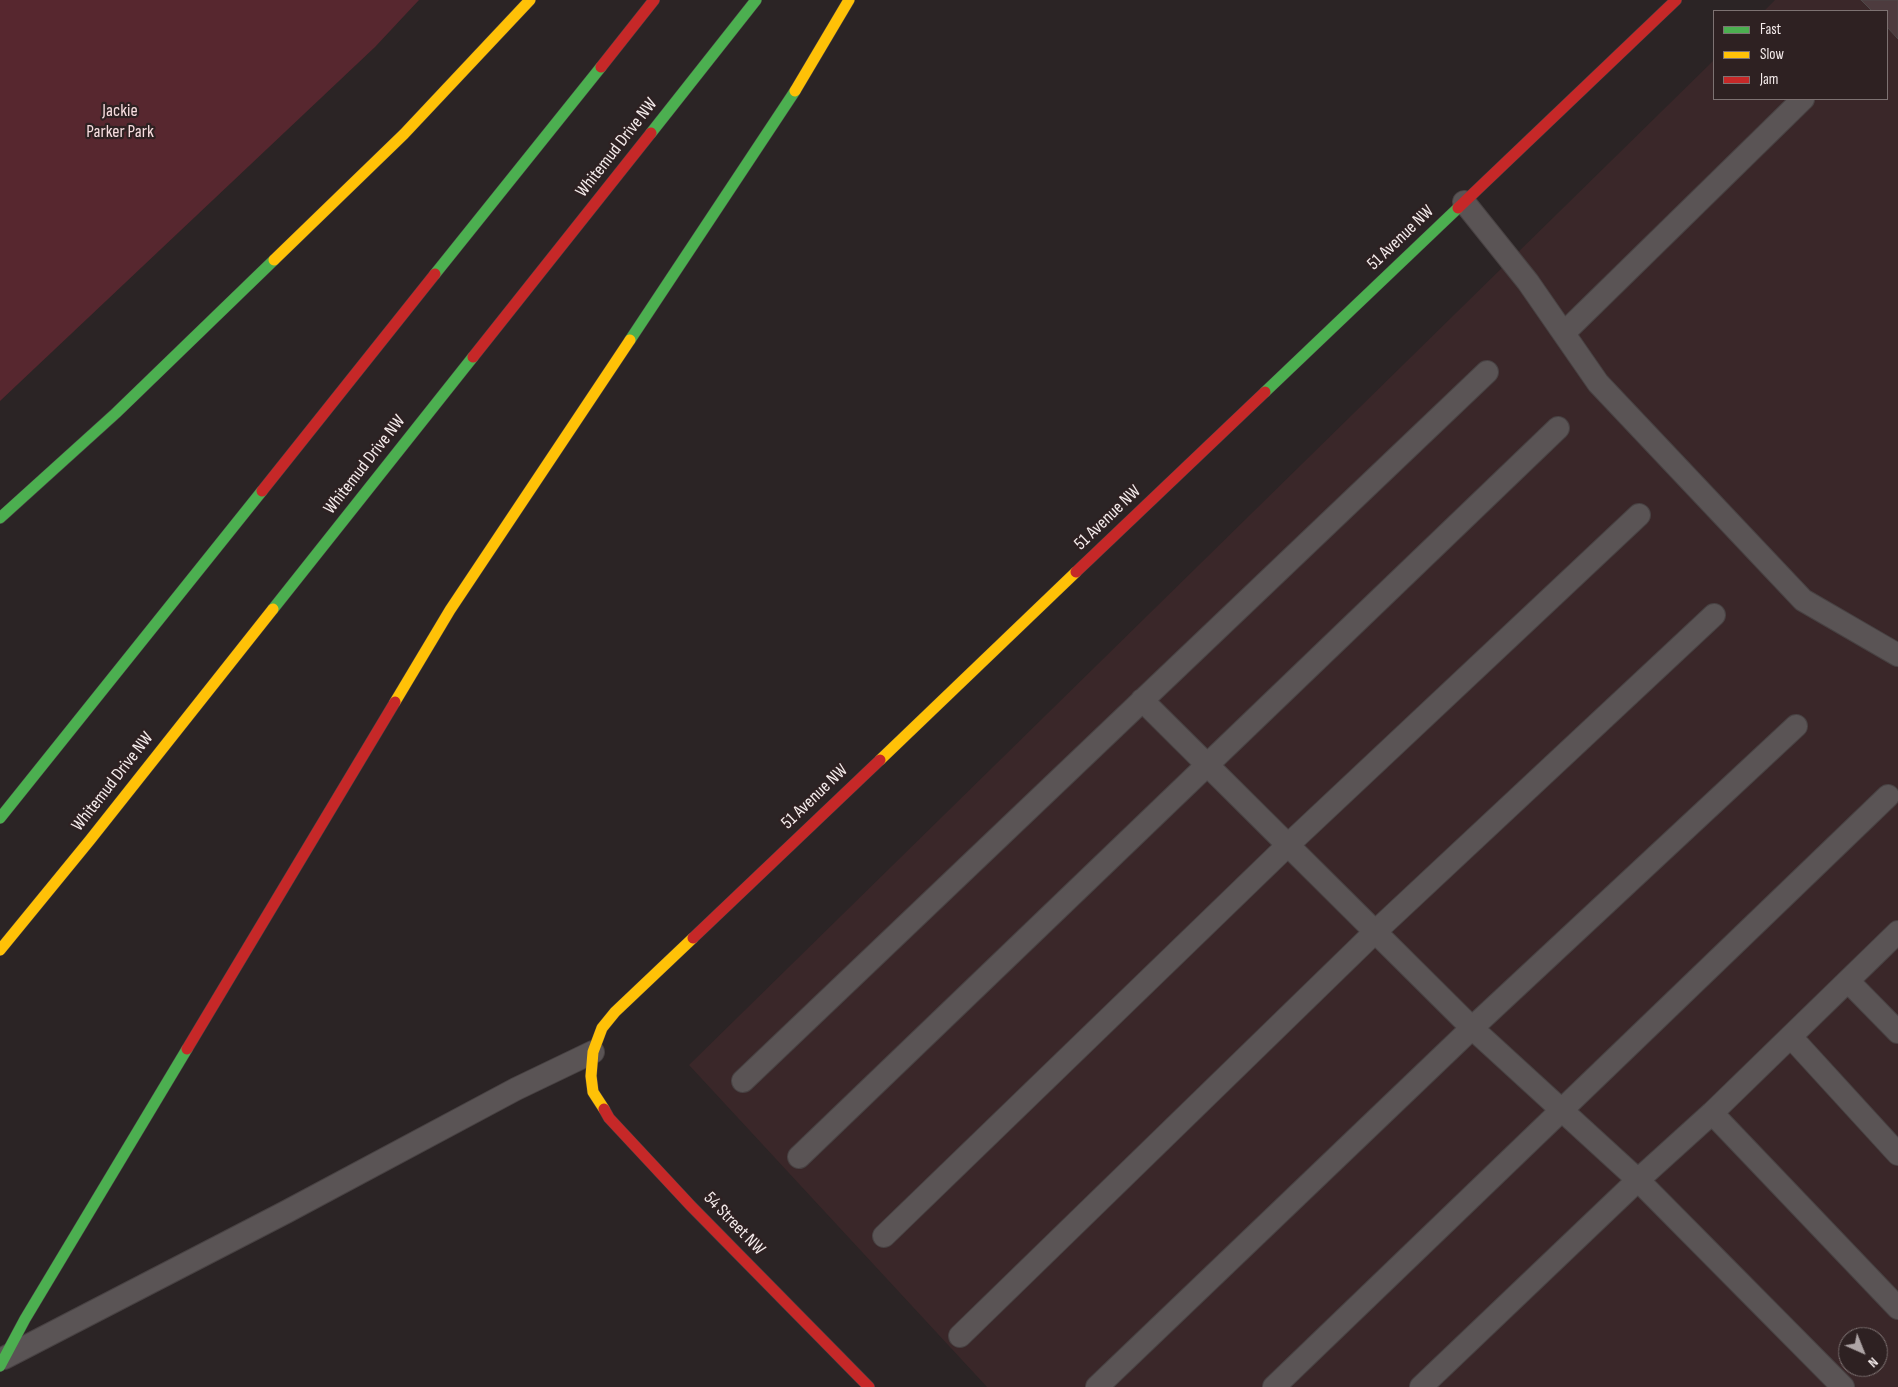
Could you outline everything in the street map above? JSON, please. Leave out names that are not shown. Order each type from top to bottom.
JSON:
[{"type":"main road","points":[[0,518],[116,413],[404,134],[530,0]]},
{"type":"main road","points":[[0,818],[654,0]]},
{"type":"main road","name":"Whitemud Drive NW","points":[[0,950],[115,808],[756,0]]},
{"type":"main road","points":[[1,1359],[450,610],[783,110],[849,0]]},
{"type":"main road","name":"51 Avenue NW","points":[[591,1076],[593,1052],[602,1028],[615,1012],[1676,0]]},
{"type":"main road","name":"54 Street NW","points":[[591,1076],[592,1092],[609,1118],[869,1387]]},
{"type":"lane","points":[[1564,333],[1801,100]]},
{"type":"lane","points":[[1464,202],[1528,282],[1598,383],[1803,600],[1898,655]]},
{"type":"lane","points":[[743,1081],[1487,372]]},
{"type":"lane","points":[[799,1157],[1558,428]]},
{"type":"lane","points":[[884,1236],[1288,845],[1639,515]]},
{"type":"lane","points":[[960,1336],[1375,932],[1714,615]]},
{"type":"lane","points":[[1142,700],[1472,1028],[1638,1180],[1843,1387]]},
{"type":"lane","points":[[1098,1387],[1472,1028],[1796,726]]},
{"type":"lane","points":[[1274,1387],[1888,796]]},
{"type":"lane","points":[[1421,1387],[1638,1180],[1712,1113],[1898,932]]},
{"type":"lane","points":[[1848,981],[1898,1032]]},
{"type":"lane","points":[[1790,1037],[1898,1154]]},
{"type":"lane","points":[[1,1359],[286,1212],[516,1088],[593,1052]]},
{"type":"lane","points":[[1712,1113],[1898,1308]]},
{"type":"shaded area","points":[[1775,0],[1898,0],[1898,1387],[987,1387],[689,1065],[1713,61],[1713,100],[1888,100],[1888,10],[1765,10]]},
{"type":"green space","name":"Jackie Parker Park","points":[[0,0],[419,0],[375,47],[0,401]]},
{"type":"building","points":[[1861,0],[1898,0],[1898,39],[1888,28],[1888,10],[1871,10]]},
{"type":"traffic: fast","points":[[651,133],[756,0]]},
{"type":"traffic: fast","points":[[435,274],[601,67]]},
{"type":"traffic: fast","points":[[630,340],[795,91]]},
{"type":"traffic: fast","points":[[1265,392],[1458,208]]},
{"type":"traffic: fast","points":[[0,518],[116,413],[274,260]]},
{"type":"traffic: fast","points":[[273,609],[473,357]]},
{"type":"traffic: fast","points":[[0,818],[262,491]]},
{"type":"traffic: fast","points":[[0,1366],[25,1319],[187,1049]]},
{"type":"traffic: slow","points":[[274,260],[404,134],[530,0]]},
{"type":"traffic: slow","points":[[795,91],[849,0]]},
{"type":"traffic: slow","points":[[395,702],[450,610],[630,340]]},
{"type":"traffic: slow","points":[[880,760],[1076,572]]},
{"type":"traffic: slow","points":[[0,950],[90,840],[273,609]]},
{"type":"traffic: slow","points":[[604,1109],[593,1092],[591,1076],[593,1052],[602,1028],[615,1012],[693,938]]},
{"type":"traffic: jam","points":[[601,67],[654,0]]},
{"type":"traffic: jam","points":[[1458,208],[1676,0]]},
{"type":"traffic: jam","points":[[473,357],[651,133]]},
{"type":"traffic: jam","points":[[262,491],[435,274]]},
{"type":"traffic: jam","points":[[1076,572],[1265,392]]},
{"type":"traffic: jam","points":[[187,1049],[395,702]]},
{"type":"traffic: jam","points":[[693,938],[880,760]]},
{"type":"traffic: jam","points":[[604,1109],[609,1118],[691,1206],[869,1387]]}]
